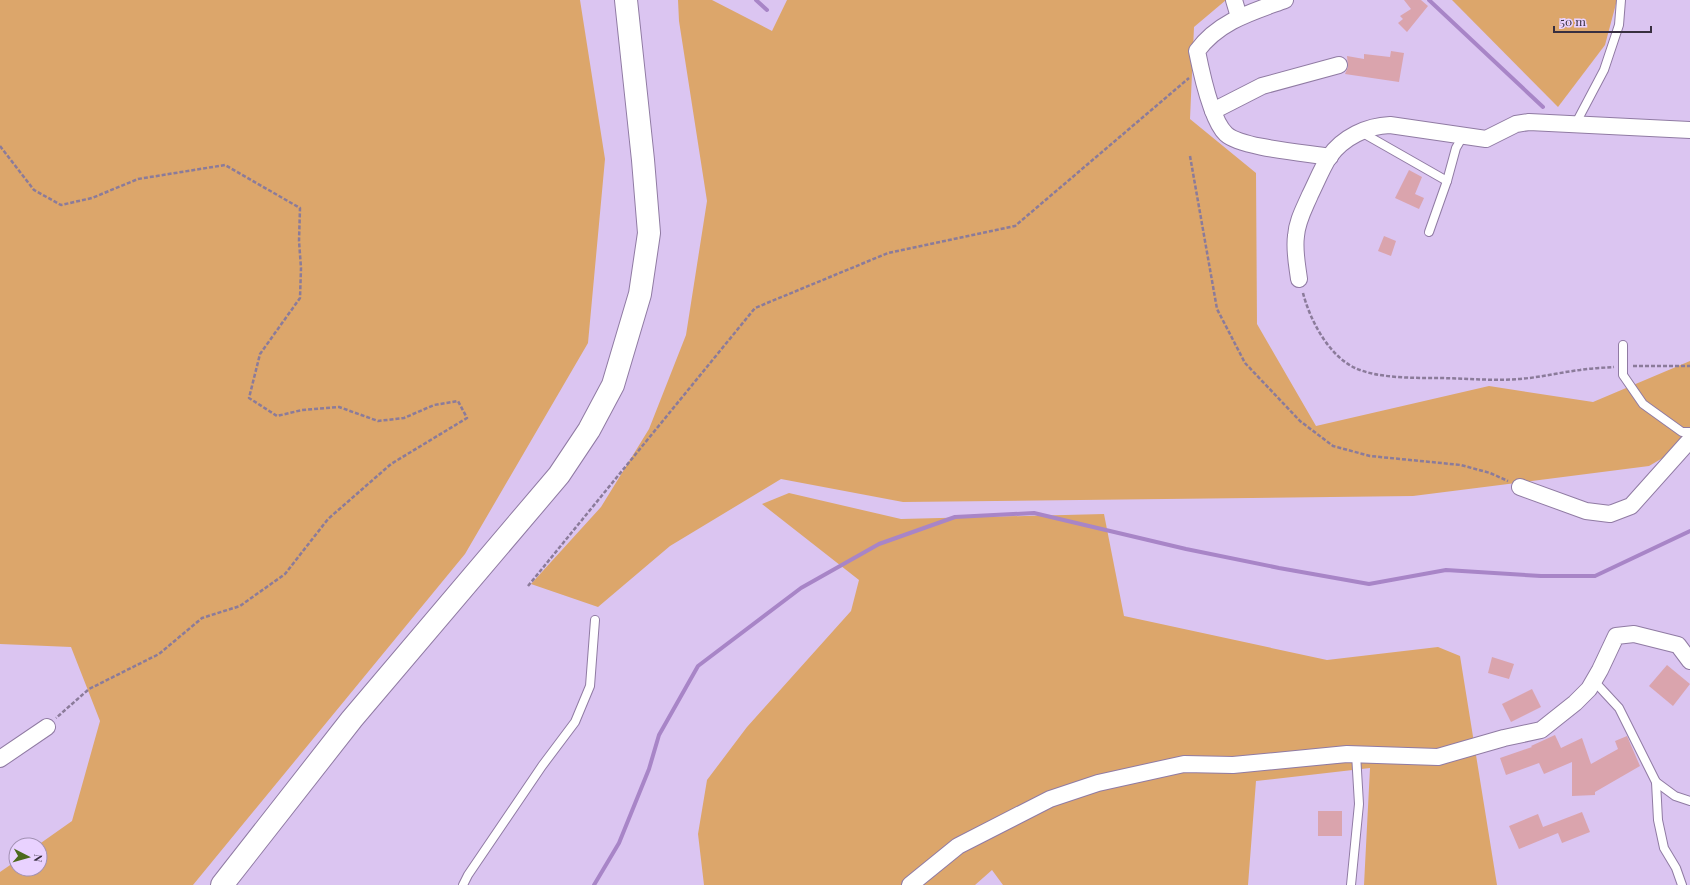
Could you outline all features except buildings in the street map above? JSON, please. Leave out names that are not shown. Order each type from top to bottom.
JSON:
[{"type":"main road","points":[[222,885],[352,719],[559,475],[589,430],[612,385],[640,294],[649,233],[643,160],[626,0]]},
{"type":"street","points":[[1234,0],[1239,17]]},
{"type":"street","points":[[1285,0],[1239,17],[1212,34],[1197,51],[1200,69],[1217,123],[1226,134],[1245,144],[1330,156]]},
{"type":"street","points":[[1213,111],[1262,86],[1339,65]]},
{"type":"street","points":[[1299,278],[1295,255],[1298,220],[1330,156],[1340,146],[1361,131],[1378,126],[1390,125],[1486,139],[1516,124],[1529,122],[1576,123],[1690,130]]},
{"type":"street","points":[[1520,487],[1586,511],[1610,514],[1631,506],[1690,440]]},
{"type":"street","points":[[910,885],[958,846],[1050,800],[1098,784],[1184,764],[1233,765],[1356,754],[1438,756],[1504,738],[1541,730],[1575,703],[1594,681],[1616,636],[1634,634],[1678,644],[1690,661]]},
{"type":"street","points":[[0,759],[47,727]]},
{"type":"lane","points":[[1576,123],[1604,70],[1619,25],[1621,0]]},
{"type":"lane","points":[[1361,131],[1447,181]]},
{"type":"lane","points":[[1429,232],[1447,181],[1456,148],[1463,136]]},
{"type":"lane","points":[[1623,345],[1623,375],[1643,404],[1682,432],[1690,432]]},
{"type":"lane","points":[[463,885],[468,875],[542,766],[575,722],[590,686],[595,620]]},
{"type":"lane","points":[[1594,681],[1619,708],[1656,782],[1658,820],[1664,848],[1676,868],[1682,885]]},
{"type":"lane","points":[[1351,885],[1359,804],[1356,754]]},
{"type":"lane","points":[[1656,782],[1676,796],[1690,801]]},
{"type":"path","points":[[528,586],[755,308],[888,253],[1015,226],[1200,69]]},
{"type":"path","points":[[0,146],[34,190],[61,205],[92,198],[138,179],[225,166],[300,208],[300,298],[260,354],[249,398],[277,416],[302,410],[339,407],[378,421],[404,418],[434,404],[458,401],[467,418],[391,464],[328,519],[285,574],[240,606],[202,618],[159,654],[89,690],[47,727]]},
{"type":"path","points":[[1190,156],[1217,309],[1245,363],[1300,422],[1332,446],[1370,456],[1460,465],[1490,473],[1520,487]]},
{"type":"path","points":[[1299,278],[1307,310],[1322,337],[1340,358],[1355,368],[1380,375],[1409,378],[1498,380],[1529,378],[1582,369],[1623,366],[1690,366]]},
{"type":"shaded area","points":[[0,0],[580,0],[605,159],[588,343],[465,554],[193,885],[0,885],[0,872],[8,866],[8,877],[48,877],[48,838],[72,821],[100,721],[71,647],[0,644]]},
{"type":"shaded area","points":[[678,0],[712,0],[772,31],[787,0],[1226,0],[1194,27],[1190,119],[1256,173],[1257,324],[1316,426],[1489,386],[1593,402],[1690,361],[1690,442],[1649,466],[1413,496],[903,502],[781,479],[670,546],[598,607],[531,584],[601,507],[649,429],[686,335],[707,201],[679,21]]},
{"type":"shaded area","points":[[1452,0],[1617,0],[1605,45],[1558,107]]},
{"type":"shaded area","points":[[789,493],[901,519],[1104,514],[1124,616],[1327,660],[1438,647],[1460,656],[1497,885],[1364,885],[1370,768],[1256,781],[1248,885],[1003,885],[992,870],[975,885],[704,885],[698,834],[707,780],[747,727],[851,611],[859,580],[762,504]]},
{"type":"waterway","points":[[756,0],[767,10]]},
{"type":"waterway","points":[[1429,0],[1543,107]]},
{"type":"waterway","points":[[594,885],[619,843],[649,769],[659,735],[698,666],[801,588],[879,544],[955,517],[1034,513],[1186,549],[1369,584],[1446,570],[1541,576],[1595,576],[1690,531]]}]
